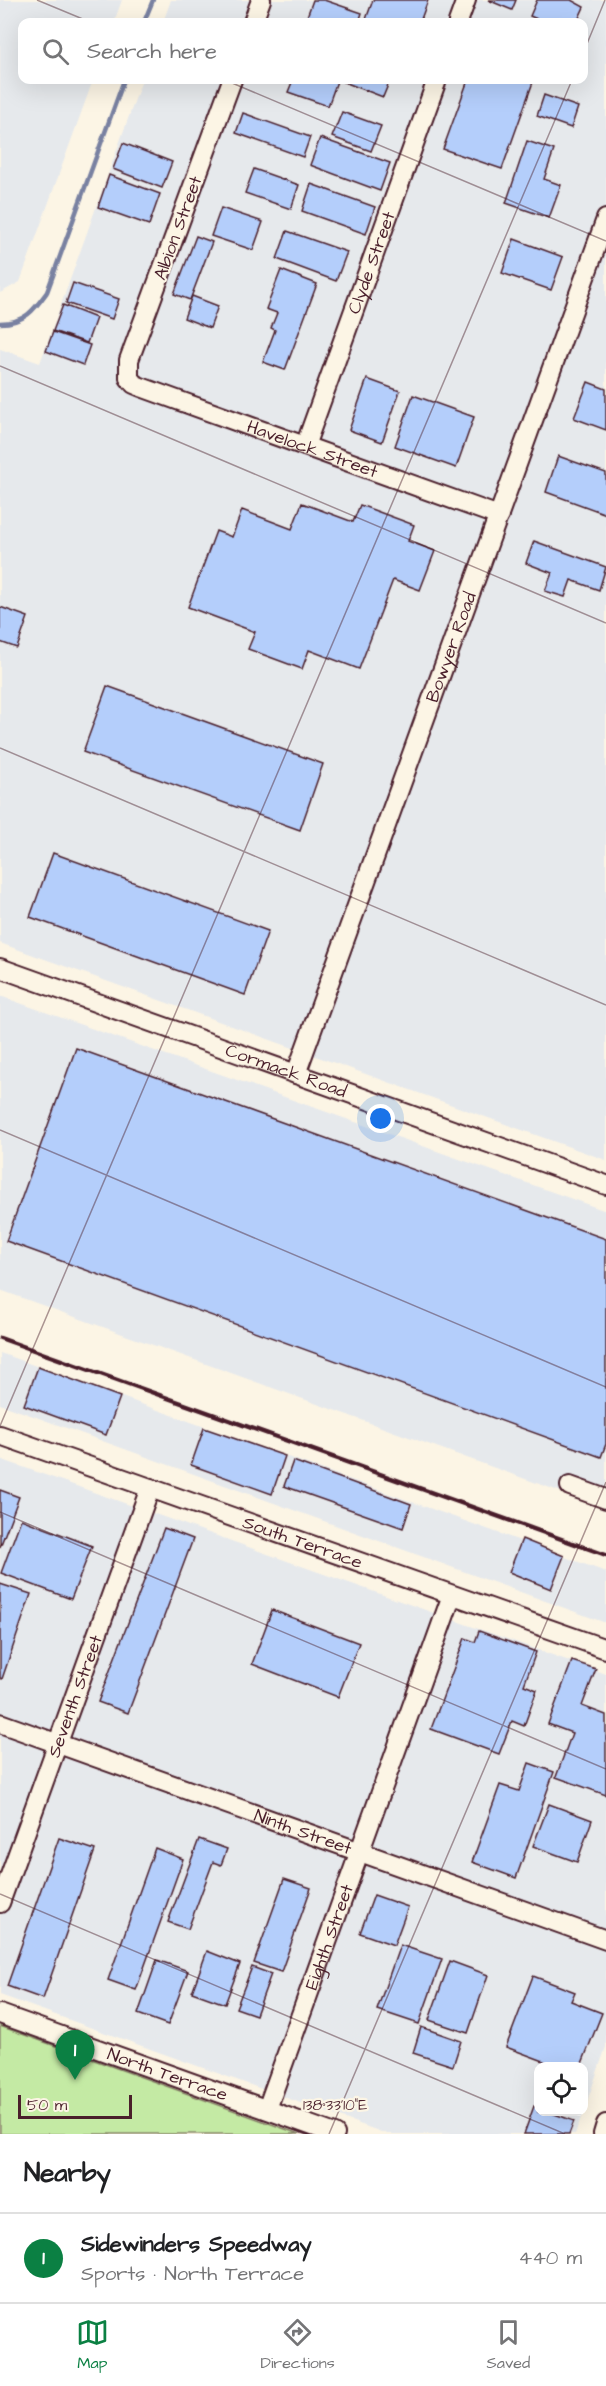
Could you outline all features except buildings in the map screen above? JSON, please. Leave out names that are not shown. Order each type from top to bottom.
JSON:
[{"type":"street","points":[[254,18],[261,0]]},
{"type":"street","points":[[459,18],[466,0]]},
{"type":"street","name":"Albion Street","points":[[129,378],[129,360],[231,84]]},
{"type":"street","name":"Clyde Street","points":[[305,446],[436,84]]},
{"type":"street","name":"Bowyer Road","points":[[297,1074],[606,219]]},
{"type":"street","name":"Havelock Street","points":[[129,378],[141,387],[499,516]]},
{"type":"street","name":"Cormack Road","points":[[0,968],[606,1185]]},
{"type":"street","name":"South Terrace","points":[[0,1434],[606,1649]]},
{"type":"street","points":[[570,1486],[606,1499]]},
{"type":"street","name":"Seventh Street","points":[[0,1902],[150,1488]]},
{"type":"street","name":"Eighth Street","points":[[267,2109],[453,1595]]},
{"type":"street","name":"Ninth Street","points":[[0,1723],[606,1940]]},
{"type":"street","name":"North Terrace","points":[[0,2014],[336,2134]]},
{"type":"street","points":[[603,2134],[606,2124]]},
{"type":"shaded area","points":[[0,0],[122,0],[115,18],[18,18],[18,84],[92,84],[20,282],[0,293]]},
{"type":"shaded area","points":[[171,0],[606,0],[606,1160],[0,943],[0,349],[40,363],[141,84],[588,84],[588,18],[164,18]]},
{"type":"shaded area","points":[[0,996],[606,1211],[606,1508],[0,1290]]},
{"type":"shaded area","points":[[0,1353],[606,1572],[606,1623],[0,1404]]},
{"type":"shaded area","points":[[0,1459],[606,1674],[606,2047],[588,2099],[588,2062],[534,2062],[534,2116],[582,2116],[575,2134],[387,2134],[0,1995]]},
{"type":"green space","points":[[0,2026],[299,2134],[0,2134]]},
{"type":"waterway","points":[[146,18],[153,0]]},
{"type":"waterway","points":[[0,323],[22,318],[33,310],[47,292],[123,84]]},
{"type":"railway","points":[[0,1338],[606,1555]]},
{"type":"place","name":"Sidewinders Speedway","points":[[75,2080]]}]
